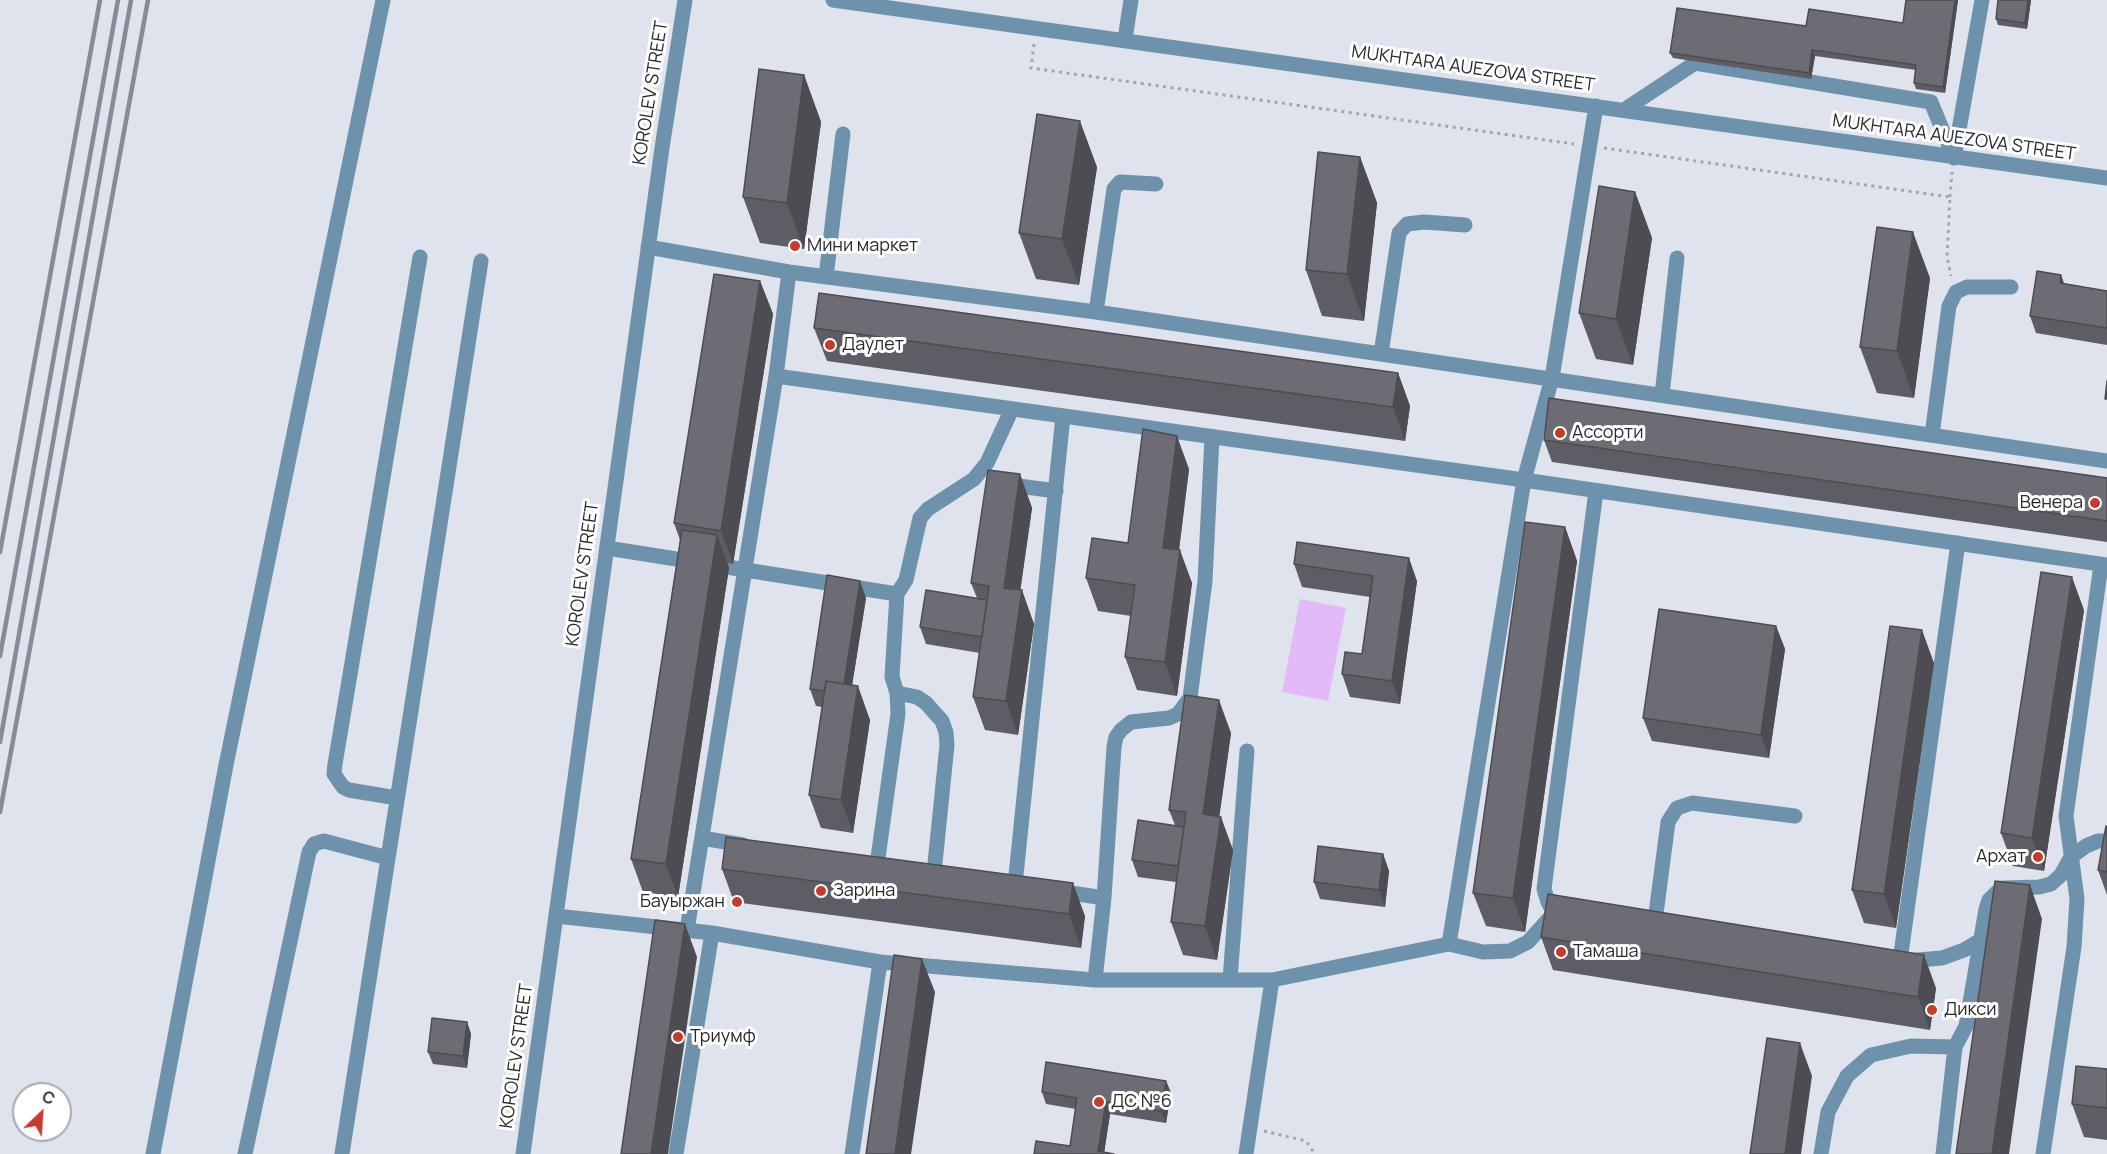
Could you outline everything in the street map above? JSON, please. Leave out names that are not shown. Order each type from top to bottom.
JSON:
[{"type":"street","points":[[153,1154],[229,753],[383,0]]},
{"type":"street","name":"KOROLEV STREET","points":[[523,1154],[648,247],[685,0]]},
{"type":"street","name":"MUKHTARA AUEZOVA STREET","points":[[833,0],[2107,178]]},
{"type":"street","points":[[1125,39],[1131,0]]},
{"type":"street","points":[[1954,158],[1982,0]]},
{"type":"street","points":[[1624,110],[1695,63],[1931,102],[1954,158]]},
{"type":"street","points":[[1449,944],[1524,480],[1552,378],[1596,106]]},
{"type":"street","points":[[826,277],[843,134]]},
{"type":"street","points":[[1096,312],[1114,189],[1120,182],[1156,184]]},
{"type":"street","points":[[1381,354],[1399,233],[1407,224],[1424,222],[1466,225]]},
{"type":"street","points":[[648,247],[789,272],[1096,312],[2107,461]]},
{"type":"street","points":[[397,798],[343,788],[334,774],[420,257]]},
{"type":"street","points":[[1662,395],[1677,258]]},
{"type":"street","points":[[342,1154],[481,261]]},
{"type":"street","points":[[687,930],[776,376],[789,272]]},
{"type":"street","points":[[1932,435],[1949,306],[1956,292],[1967,287],[2011,287]]},
{"type":"street","points":[[776,376],[1524,480],[2104,565],[2066,816],[2076,899],[2074,947],[2043,1154]]},
{"type":"street","points":[[877,865],[898,714],[897,693],[892,677],[897,594],[906,580],[920,518],[928,509],[975,479],[987,463],[1012,409]]},
{"type":"street","points":[[1015,885],[1063,416]]},
{"type":"street","points":[[1095,980],[1104,898],[1116,738],[1121,730],[1131,722],[1168,718],[1178,714],[1190,698],[1205,581],[1212,437]]},
{"type":"street","points":[[975,479],[1056,491]]},
{"type":"street","points":[[1575,919],[1563,918],[1554,913],[1544,890],[1596,491]]},
{"type":"street","points":[[1958,543],[1894,960],[1942,958],[1964,950],[1981,940]]},
{"type":"street","points":[[607,548],[745,568],[897,594]]},
{"type":"street","points":[[897,693],[917,697],[926,703],[942,721],[946,732],[947,745],[934,873]]},
{"type":"street","points":[[1230,980],[1247,751]]},
{"type":"street","points":[[1654,929],[1668,822],[1677,808],[1692,803],[1795,816]]},
{"type":"street","points":[[702,838],[760,847]]},
{"type":"street","points":[[1943,1154],[1955,1047],[1966,1026],[1989,900],[2004,888],[2039,887],[2051,884],[2061,874],[2071,857],[2086,846],[2098,841],[2107,841]]},
{"type":"street","points":[[245,1154],[309,852],[315,844],[324,842],[388,858]]},
{"type":"street","points":[[1048,890],[1104,898]]},
{"type":"street","points":[[556,916],[712,933],[880,962],[1095,980],[1272,980],[1449,944],[1483,952],[1510,951],[1528,942],[1554,913]]},
{"type":"street","points":[[676,1154],[712,933]]},
{"type":"street","points":[[852,1154],[880,962]]},
{"type":"street","points":[[1246,1154],[1272,980]]},
{"type":"street","points":[[1821,1154],[1828,1112],[1846,1076],[1871,1055],[1911,1046],[1955,1047]]},
{"type":"path","points":[[1036,28],[1031,68],[1950,197]]},
{"type":"path","points":[[1954,158],[1947,256],[1956,292]]},
{"type":"path","points":[[1250,1128],[1306,1141],[1315,1154]]},
{"type":"shaded area","points":[[1300,599],[1346,608],[1328,701],[1282,692]]},
{"type":"building","points":[[1906,0],[1955,0],[1943,87],[1914,83],[1916,65],[1812,50],[1809,73],[1670,53],[1677,8],[1806,26],[1809,9],[1903,23]]},
{"type":"building","points":[[1998,0],[2028,0],[2025,23],[1996,19]]},
{"type":"building","points":[[759,69],[804,75],[787,203],[743,197]]},
{"type":"building","points":[[1037,114],[1080,121],[1062,239],[1019,233]]},
{"type":"building","points":[[1318,152],[1360,157],[1347,274],[1306,270]]},
{"type":"building","points":[[1599,186],[1635,192],[1616,319],[1579,313]]},
{"type":"building","points":[[1877,227],[1913,232],[1897,351],[1860,347]]},
{"type":"building","points":[[2037,271],[2061,275],[2060,283],[2107,291],[2107,328],[2030,316]]},
{"type":"building","points":[[714,274],[760,281],[721,531],[674,523]]},
{"type":"building","points":[[819,293],[1398,373],[1393,407],[814,328]]},
{"type":"building","points":[[1549,398],[2107,478],[2107,521],[1544,440]]},
{"type":"building","points":[[1143,429],[1177,436],[1163,548],[1180,550],[1165,662],[1125,657],[1135,585],[1086,578],[1092,538],[1128,543]]},
{"type":"building","points":[[988,470],[1020,474],[1004,588],[1022,590],[1006,701],[973,697],[989,586],[971,583]]},
{"type":"building","points":[[1525,522],[1565,527],[1513,898],[1473,893]]},
{"type":"building","points":[[682,530],[717,535],[666,864],[631,859]]},
{"type":"building","points":[[1297,542],[1409,558],[1392,681],[1342,674],[1345,652],[1362,654],[1373,576],[1294,564]]},
{"type":"building","points":[[2041,572],[2072,577],[2032,838],[2001,833]]},
{"type":"building","points":[[827,575],[860,581],[844,684],[826,681],[825,691],[810,689]]},
{"type":"building","points":[[926,590],[987,600],[982,637],[920,627]]},
{"type":"building","points":[[1659,609],[1776,626],[1761,735],[1643,718]]},
{"type":"building","points":[[1890,626],[1922,630],[1884,894],[1852,890]]},
{"type":"building","points":[[826,681],[858,686],[841,800],[809,795]]},
{"type":"building","points":[[1185,695],[1219,700],[1203,814],[1221,817],[1205,926],[1171,922],[1186,812],[1169,810]]},
{"type":"building","points":[[1138,820],[1184,827],[1178,866],[1132,860]]},
{"type":"building","points":[[2107,826],[2107,872],[2098,870]]},
{"type":"building","points":[[726,837],[1073,883],[1069,914],[722,869]]},
{"type":"building","points":[[1318,846],[1383,854],[1379,890],[1314,882]]},
{"type":"building","points":[[1995,881],[2030,885],[1992,1154],[1956,1154]]},
{"type":"building","points":[[1548,894],[1924,955],[1918,997],[1541,937]]},
{"type":"building","points":[[655,920],[685,924],[651,1154],[621,1154]]},
{"type":"building","points":[[894,955],[922,959],[895,1154],[866,1154]]},
{"type":"building","points":[[432,1018],[467,1022],[463,1056],[428,1052]]},
{"type":"building","points":[[1767,1038],[1800,1043],[1785,1154],[1750,1154]]},
{"type":"building","points":[[1046,1062],[1166,1081],[1161,1111],[1106,1102],[1098,1151],[1114,1154],[1034,1154],[1036,1141],[1070,1146],[1077,1098],[1042,1092]]},
{"type":"building","points":[[2076,1066],[2107,1069],[2107,1108],[2072,1104]]},
{"type":"railway","points":[[0,552],[100,0]]},
{"type":"railway","points":[[0,656],[118,0]]},
{"type":"railway","points":[[0,742],[131,0]]},
{"type":"railway","points":[[0,812],[148,0]]},
{"type":"place","name":"Мини маркет","points":[[795,246]]},
{"type":"place","name":"Даулет","points":[[830,345]]},
{"type":"place","name":"Ассорти","points":[[1560,433]]},
{"type":"place","name":"Венера","points":[[2095,503]]},
{"type":"place","name":"Архат","points":[[2038,857]]},
{"type":"place","name":"Зарина","points":[[821,891]]},
{"type":"place","name":"Бауыржан","points":[[737,902]]},
{"type":"place","name":"Тамаша","points":[[1561,952]]},
{"type":"place","name":"Дикси","points":[[1932,1010]]},
{"type":"place","name":"Триумф","points":[[678,1037]]},
{"type":"place","name":"ДС №6","points":[[1099,1102]]}]
